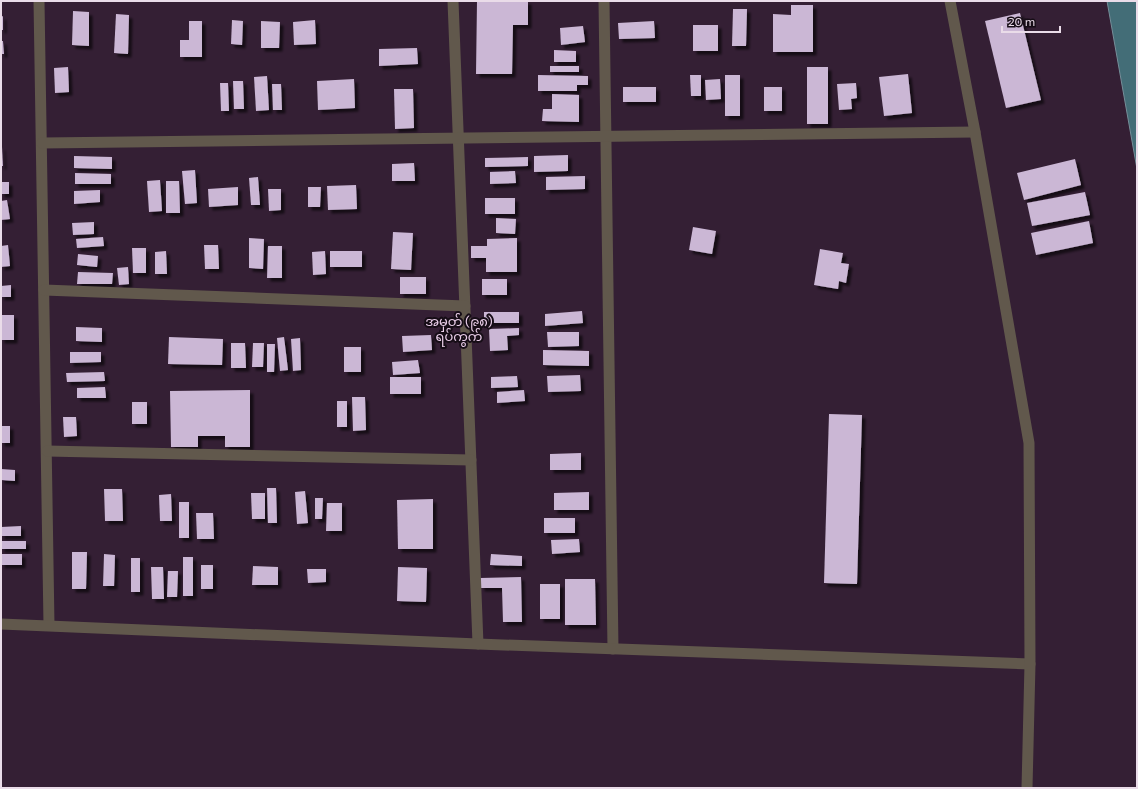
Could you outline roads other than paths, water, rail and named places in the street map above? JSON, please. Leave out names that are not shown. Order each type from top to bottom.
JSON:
[{"type":"street","points":[[39,1],[49,625]]},
{"type":"street","points":[[453,1],[478,644]]},
{"type":"street","points":[[604,1],[613,649]]},
{"type":"street","points":[[950,1],[975,132],[1029,443],[1030,664],[1027,788]]},
{"type":"street","points":[[42,143],[975,132]]},
{"type":"street","points":[[44,290],[465,306]]},
{"type":"street","points":[[47,451],[471,460]]},
{"type":"street","points":[[1,624],[478,644],[1030,664]]},
{"type":"district","name":"အမှတ် (၉၈) ရပ်ကွက်","points":[[459,328]]}]
